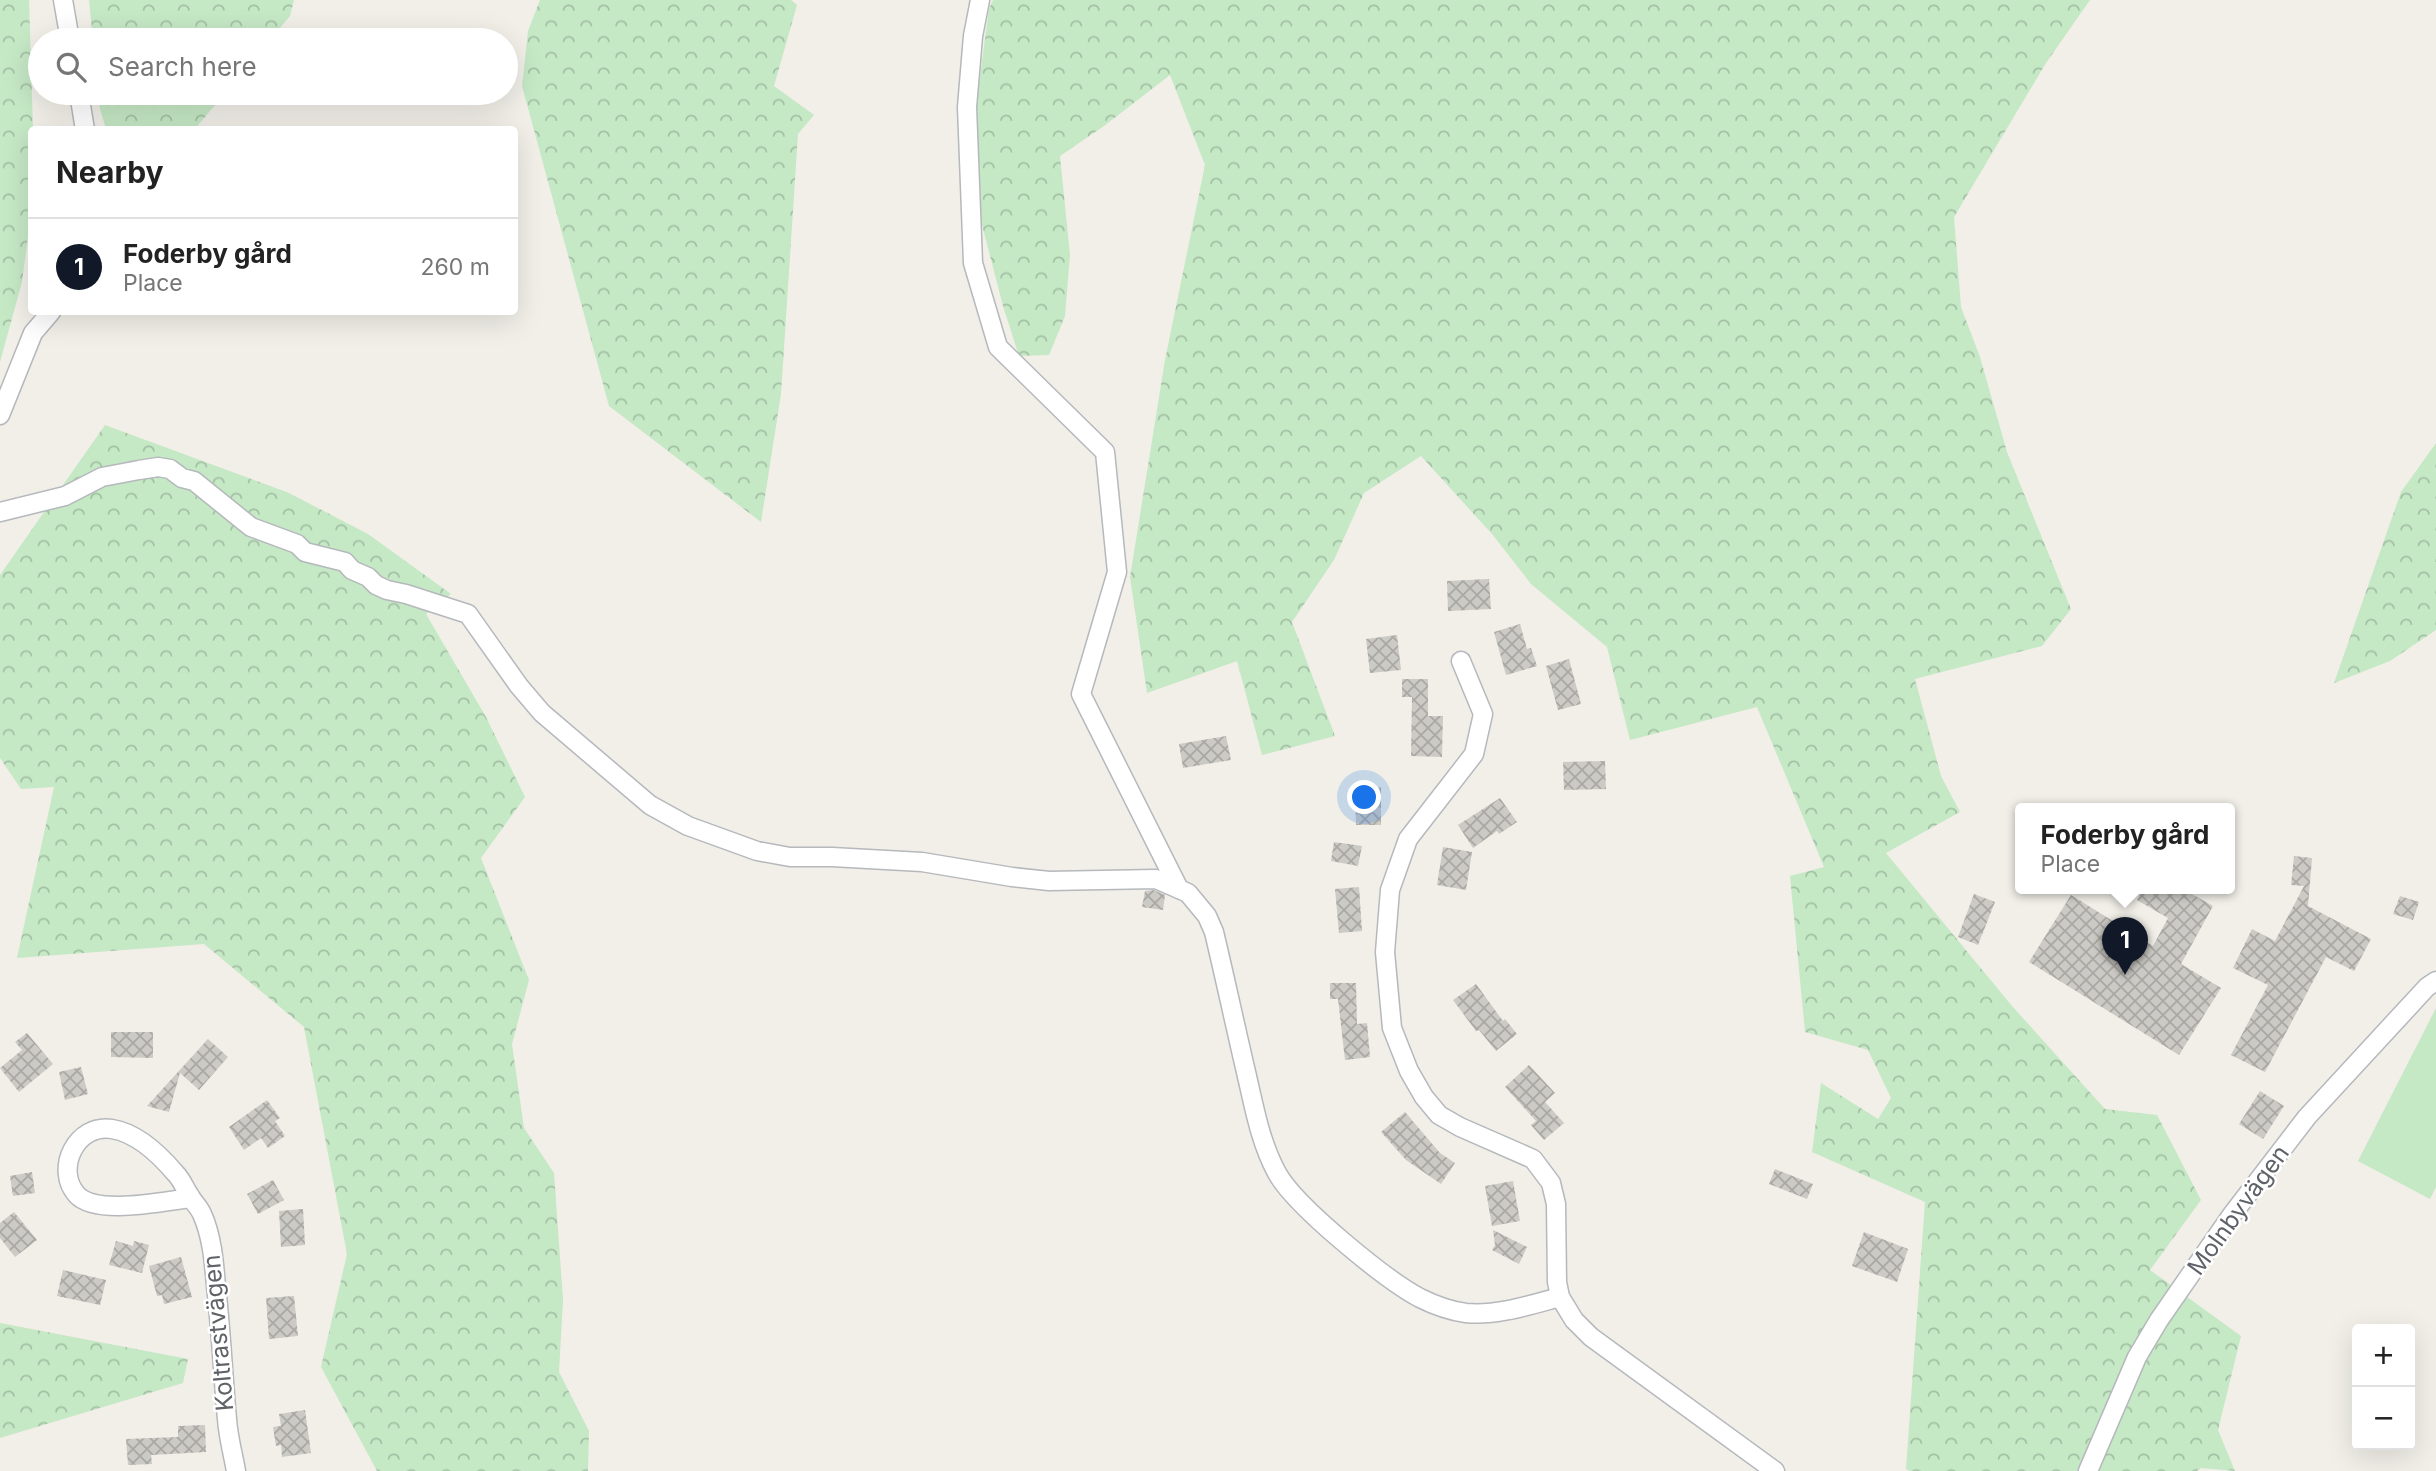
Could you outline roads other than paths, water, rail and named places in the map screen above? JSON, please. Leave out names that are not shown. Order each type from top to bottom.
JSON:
[{"type":"street","points":[[63,0],[68,28]]},
{"type":"street","points":[[980,0],[973,36],[967,107],[974,263],[998,347],[1105,452],[1117,572],[1081,694],[1180,889]]},
{"type":"street","points":[[81,105],[84,126]]},
{"type":"street","points":[[0,415],[33,333],[48,315]]},
{"type":"street","points":[[0,512],[65,496],[102,477],[158,467],[170,469],[182,478],[194,481],[251,527],[297,544],[304,552],[345,562],[352,570],[387,590],[468,614],[519,686],[542,713],[650,805],[688,826],[757,852],[790,858],[832,857],[922,862],[1049,881],[1157,879],[1188,893],[1207,916],[1214,932],[1260,1132],[1276,1171],[1288,1190],[1353,1250],[1420,1298],[1444,1308],[1467,1313],[1508,1310],[1560,1297]]},
{"type":"street","points":[[1461,661],[1483,713],[1474,754],[1408,839],[1390,890],[1385,951],[1392,1028],[1409,1071],[1424,1097],[1439,1115],[1533,1159],[1551,1183],[1556,1204],[1560,1297],[1574,1320],[1591,1337],[1775,1471]]},
{"type":"street","name":"Molnbyvägen","points":[[2088,1471],[2137,1357],[2159,1320],[2231,1216],[2307,1117],[2427,987],[2436,981]]},
{"type":"street","name":"Koltrastvägen","points":[[191,1198],[110,1206],[84,1200],[76,1194],[71,1184],[68,1164],[72,1151],[85,1134],[95,1130],[114,1130],[129,1136],[153,1151],[178,1175],[201,1212],[214,1262],[227,1422],[236,1471]]},
{"type":"place","name":"Foderby gård","points":[[2125,975]]}]
